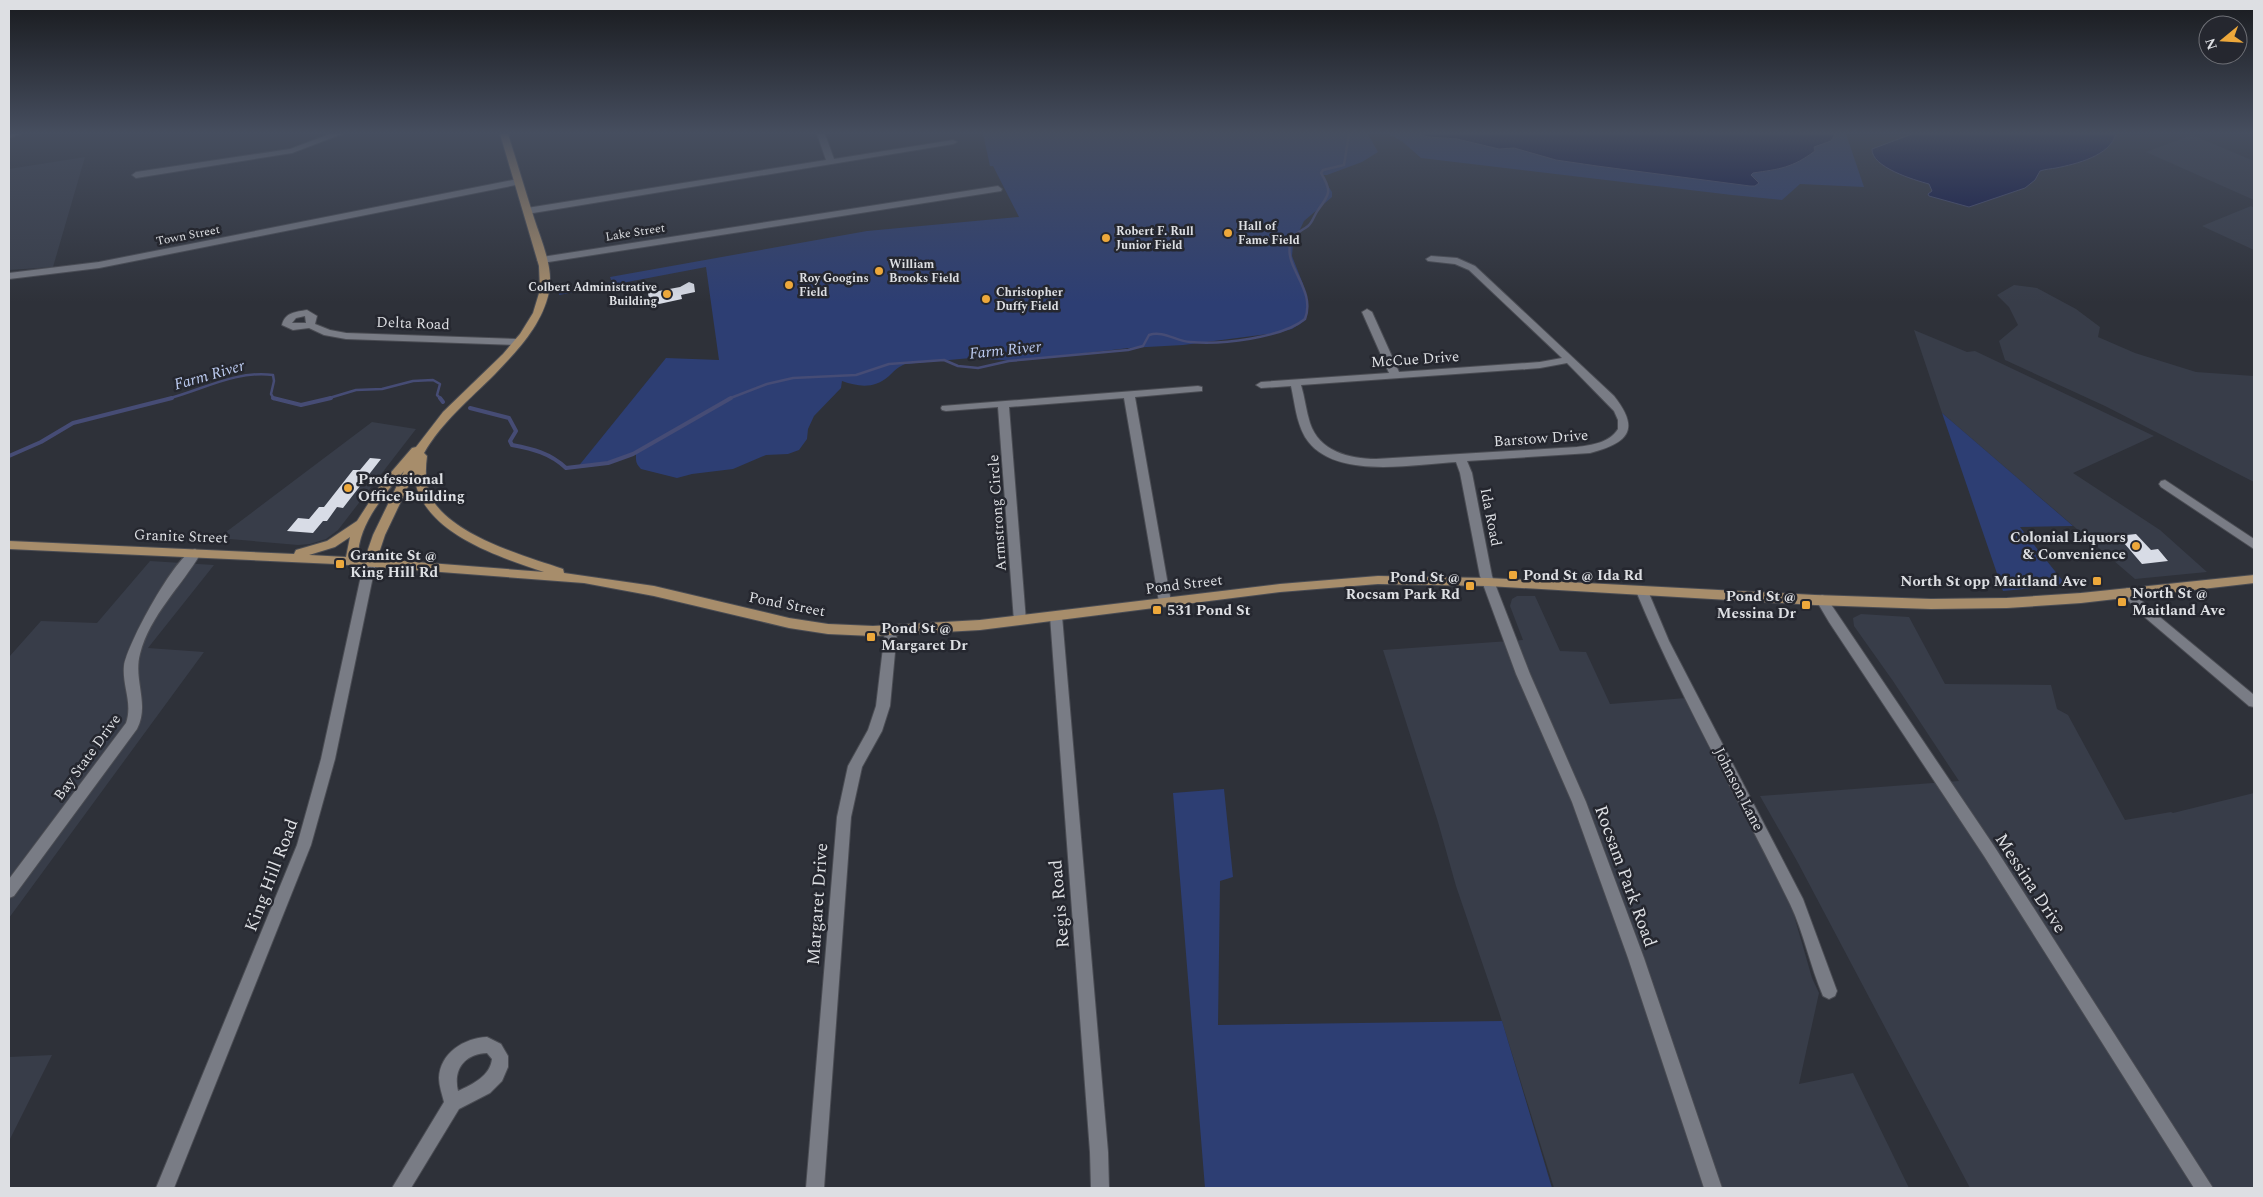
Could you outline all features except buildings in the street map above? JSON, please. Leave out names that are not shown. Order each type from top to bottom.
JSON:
[{"type":"main road","points":[[269,556],[302,553],[331,544],[349,534],[366,516],[395,475],[450,410],[518,342],[534,321],[543,299],[546,276],[520,190]]},
{"type":"main road","points":[[370,562],[378,540],[423,444]]},
{"type":"main road","points":[[423,444],[420,468],[422,486],[428,502],[439,515],[481,542],[529,562],[584,579]]},
{"type":"main road","points":[[352,561],[351,552],[354,540],[366,516]]},
{"type":"main road","name":"Granite Street","points":[[9,545],[352,561]]},
{"type":"main road","name":"Pond Street","points":[[352,561],[584,579],[654,591],[795,624],[844,630],[891,631],[943,629],[1020,621],[1349,581],[1409,579],[1488,582],[1822,600],[1918,603],[2007,602],[2127,593],[2254,579]]},
{"type":"street","name":"Town Street","points":[[9,276],[99,265],[478,190]]},
{"type":"street","points":[[527,211],[658,190]]},
{"type":"street","name":"Lake Street","points":[[542,260],[992,190]]},
{"type":"street","name":"Barstow Drive","points":[[1295,382],[1308,433],[1320,446],[1339,458],[1352,462],[1461,459],[1585,450],[1600,448],[1617,439],[1623,426],[1620,410],[1569,360],[1472,268],[1457,261],[1431,259]]},
{"type":"street","points":[[1367,312],[1395,375]]},
{"type":"street","name":"Delta Road","points":[[310,325],[328,333],[346,336],[518,342]]},
{"type":"street","name":"McCue Drive","points":[[1261,385],[1540,365],[1569,360]]},
{"type":"street","points":[[946,408],[1198,389]]},
{"type":"street","points":[[1129,394],[1165,602]]},
{"type":"street","name":"Armstrong Circle","points":[[1004,404],[1020,621]]},
{"type":"street","name":"Ida Road","points":[[1461,459],[1466,473],[1488,582]]},
{"type":"street","points":[[2165,484],[2254,545]]},
{"type":"street","name":"Bay State Drive","points":[[9,891],[132,725],[137,705],[130,670],[135,649],[168,588],[196,553]]},
{"type":"street","name":"King Hill Road","points":[[165,1188],[309,832],[330,752],[370,562]]},
{"type":"street","name":"Rocsam Park Road","points":[[1488,582],[1526,680],[1579,802],[1636,958],[1713,1188]]},
{"type":"street","name":"Johnson Lane","points":[[1642,591],[1663,641],[1798,904],[1807,926],[1818,968],[1830,991]]},
{"type":"street","points":[[2127,593],[2254,702]]},
{"type":"street","name":"Messina Drive","points":[[1822,600],[1989,852],[2204,1188]]},
{"type":"street","name":"Regis Road","points":[[1056,616],[1099,1152],[1100,1188]]},
{"type":"street","name":"Margaret Drive","points":[[815,1188],[844,817],[853,771],[875,731],[883,706],[891,631]]},
{"type":"street","points":[[401,1188],[453,1103]]},
{"type":"shaded area","points":[[9,190],[75,190],[53,267],[9,270]]},
{"type":"shaded area","points":[[1005,190],[1331,190],[1332,192],[1332,197],[1304,221],[1293,244],[1292,256],[1303,284],[1308,311],[1304,321],[1292,329],[1276,333],[1183,345],[1129,348],[1017,361],[971,358],[905,364],[883,380],[872,385],[854,385],[842,381],[841,388],[814,416],[808,429],[807,439],[799,450],[788,454],[766,455],[733,469],[692,474],[677,478],[641,469],[636,460],[636,453],[595,466],[577,468],[666,358],[719,360],[706,267],[559,295],[560,291],[612,282],[610,277],[867,231],[1019,217]]},
{"type":"shaded area","points":[[1689,190],[1793,190],[1782,200]]},
{"type":"shaded area","points":[[2020,190],[1969,207],[1929,196],[1928,194],[1932,191]]},
{"type":"shaded area","points":[[2231,190],[2254,190],[2254,200]]},
{"type":"shaded area","points":[[2251,206],[2254,208],[2254,250],[2202,226]]},
{"type":"shaded area","points":[[2014,285],[2037,288],[2076,309],[2100,327],[2098,337],[2135,353],[2196,372],[2254,376],[2254,482],[2105,406],[2005,360],[1999,341],[2018,325],[2009,307],[1997,295]]},
{"type":"shaded area","points":[[1914,330],[1967,352],[1975,351],[2154,436],[2073,473],[2160,530],[2207,572],[2135,579],[1942,413]]},
{"type":"shaded area","points":[[1942,413],[2073,526],[2020,527],[2066,585],[2003,591]]},
{"type":"shaded area","points":[[372,422],[416,429],[338,530],[326,539],[310,544],[298,545],[218,538]]},
{"type":"shaded area","points":[[150,561],[214,565],[148,648],[204,652],[9,918],[9,657],[41,621],[97,623]]},
{"type":"shaded area","points":[[1517,596],[1535,596],[1560,651],[1586,652],[1610,704],[1686,698],[1791,905],[1812,978],[1819,993],[1799,1084],[1853,1073],[1909,1188],[1554,1188],[1499,1012],[1456,886],[1438,822],[1383,650],[1523,640],[1510,606],[1512,599]]},
{"type":"shaded area","points":[[1861,614],[1909,617],[1945,684],[2051,685],[2057,709],[2068,715],[2125,820],[2173,813],[2254,793],[2254,1188],[1970,1188],[1797,861],[1760,796],[1959,781],[1854,626],[1853,618]]},
{"type":"shaded area","points":[[1224,789],[1233,877],[1220,881],[1218,1025],[1502,1021],[1552,1188],[1205,1188],[1173,793]]},
{"type":"shaded area","points":[[52,1055],[9,1141],[9,1057]]},
{"type":"waterway","name":"Farm River","points":[[728,399],[767,384],[793,378],[856,375],[889,364],[944,360],[958,366],[978,368],[1009,361],[1128,350],[1143,346],[1149,335],[1154,334],[1203,343],[1250,339],[1282,331],[1295,326],[1305,319],[1307,308],[1307,298],[1290,254],[1291,241],[1310,224],[1325,200],[1328,190]]},
{"type":"waterway","name":"Farm River","points":[[167,399],[232,378],[259,374],[273,375],[274,381],[271,394],[273,398]]},
{"type":"waterway","name":"Farm River","points":[[326,399],[356,390],[382,389],[413,381],[433,380],[440,384],[437,395],[440,398]]},
{"type":"waterway","name":"Farm River","points":[[9,456],[41,442],[73,423],[172,398]]},
{"type":"waterway","name":"Farm River","points":[[273,398],[301,405],[331,398]]},
{"type":"waterway","name":"Farm River","points":[[440,398],[443,402]]},
{"type":"waterway","name":"Farm River","points":[[470,408],[509,418],[516,431],[510,441],[512,445],[541,452],[566,468],[608,463],[633,454],[731,398]]},
{"type":"place","name":"Hall of Fame Field","points":[[1228,233]]},
{"type":"place","name":"Robert F. Rull Junior Field","points":[[1106,238]]},
{"type":"place","name":"William Brooks Field","points":[[879,271]]},
{"type":"place","name":"Roy Googins Field","points":[[789,285]]},
{"type":"place","name":"Colbert Administrative Building","points":[[667,294]]},
{"type":"place","name":"Christopher Duffy Field","points":[[986,299]]},
{"type":"place","name":"Professional Office Building","points":[[348,488]]},
{"type":"place","name":"Colonial Liquors & Convenience","points":[[2136,546]]},
{"type":"place","name":"Granite St @ King Hill Rd","points":[[340,564]]},
{"type":"place","name":"Pond St @ Ida Rd","points":[[1513,575]]},
{"type":"place","name":"North St opp Maitland Ave","points":[[2097,581]]},
{"type":"place","name":"Pond St @ Rocsam Park Rd","points":[[1470,586]]},
{"type":"place","name":"North St @ Maitland Ave","points":[[2122,602]]},
{"type":"place","name":"Pond St @ Messina Dr","points":[[1806,605]]},
{"type":"place","name":"531 Pond St","points":[[1157,610]]},
{"type":"place","name":"Pond St @ Margaret Dr","points":[[871,637]]}]
